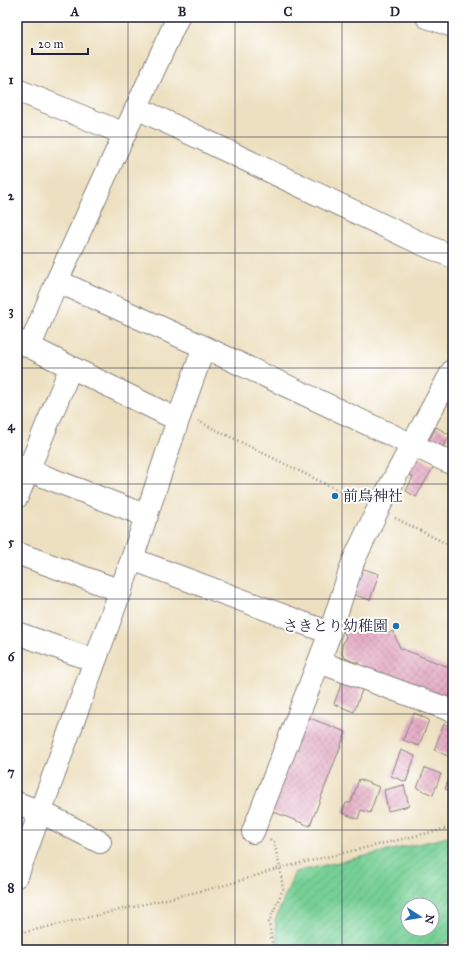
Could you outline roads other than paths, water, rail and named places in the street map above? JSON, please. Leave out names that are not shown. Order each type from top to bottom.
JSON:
[{"type":"street","points":[[178,17],[58,281],[24,343],[180,417]]},
{"type":"street","points":[[427,17],[453,26]]},
{"type":"street","points":[[17,90],[125,134]]},
{"type":"street","points":[[137,108],[420,243],[453,257]]},
{"type":"street","points":[[58,281],[204,347],[453,464]]},
{"type":"street","points":[[17,876],[121,591],[204,347]]},
{"type":"street","points":[[17,497],[22,468],[71,366]]},
{"type":"street","points":[[253,832],[330,634],[353,562],[378,509],[453,370]]},
{"type":"street","points":[[22,468],[146,516]]},
{"type":"street","points":[[22,555],[121,591]]},
{"type":"street","points":[[132,559],[330,634]]},
{"type":"street","points":[[17,633],[95,661]]},
{"type":"street","points":[[319,662],[453,711]]},
{"type":"street","points":[[17,803],[41,812],[100,842]]},
{"type":"place","name":"前鳥神社","points":[[335,496]]},
{"type":"place","name":"さきとり幼稚園","points":[[396,626]]}]
